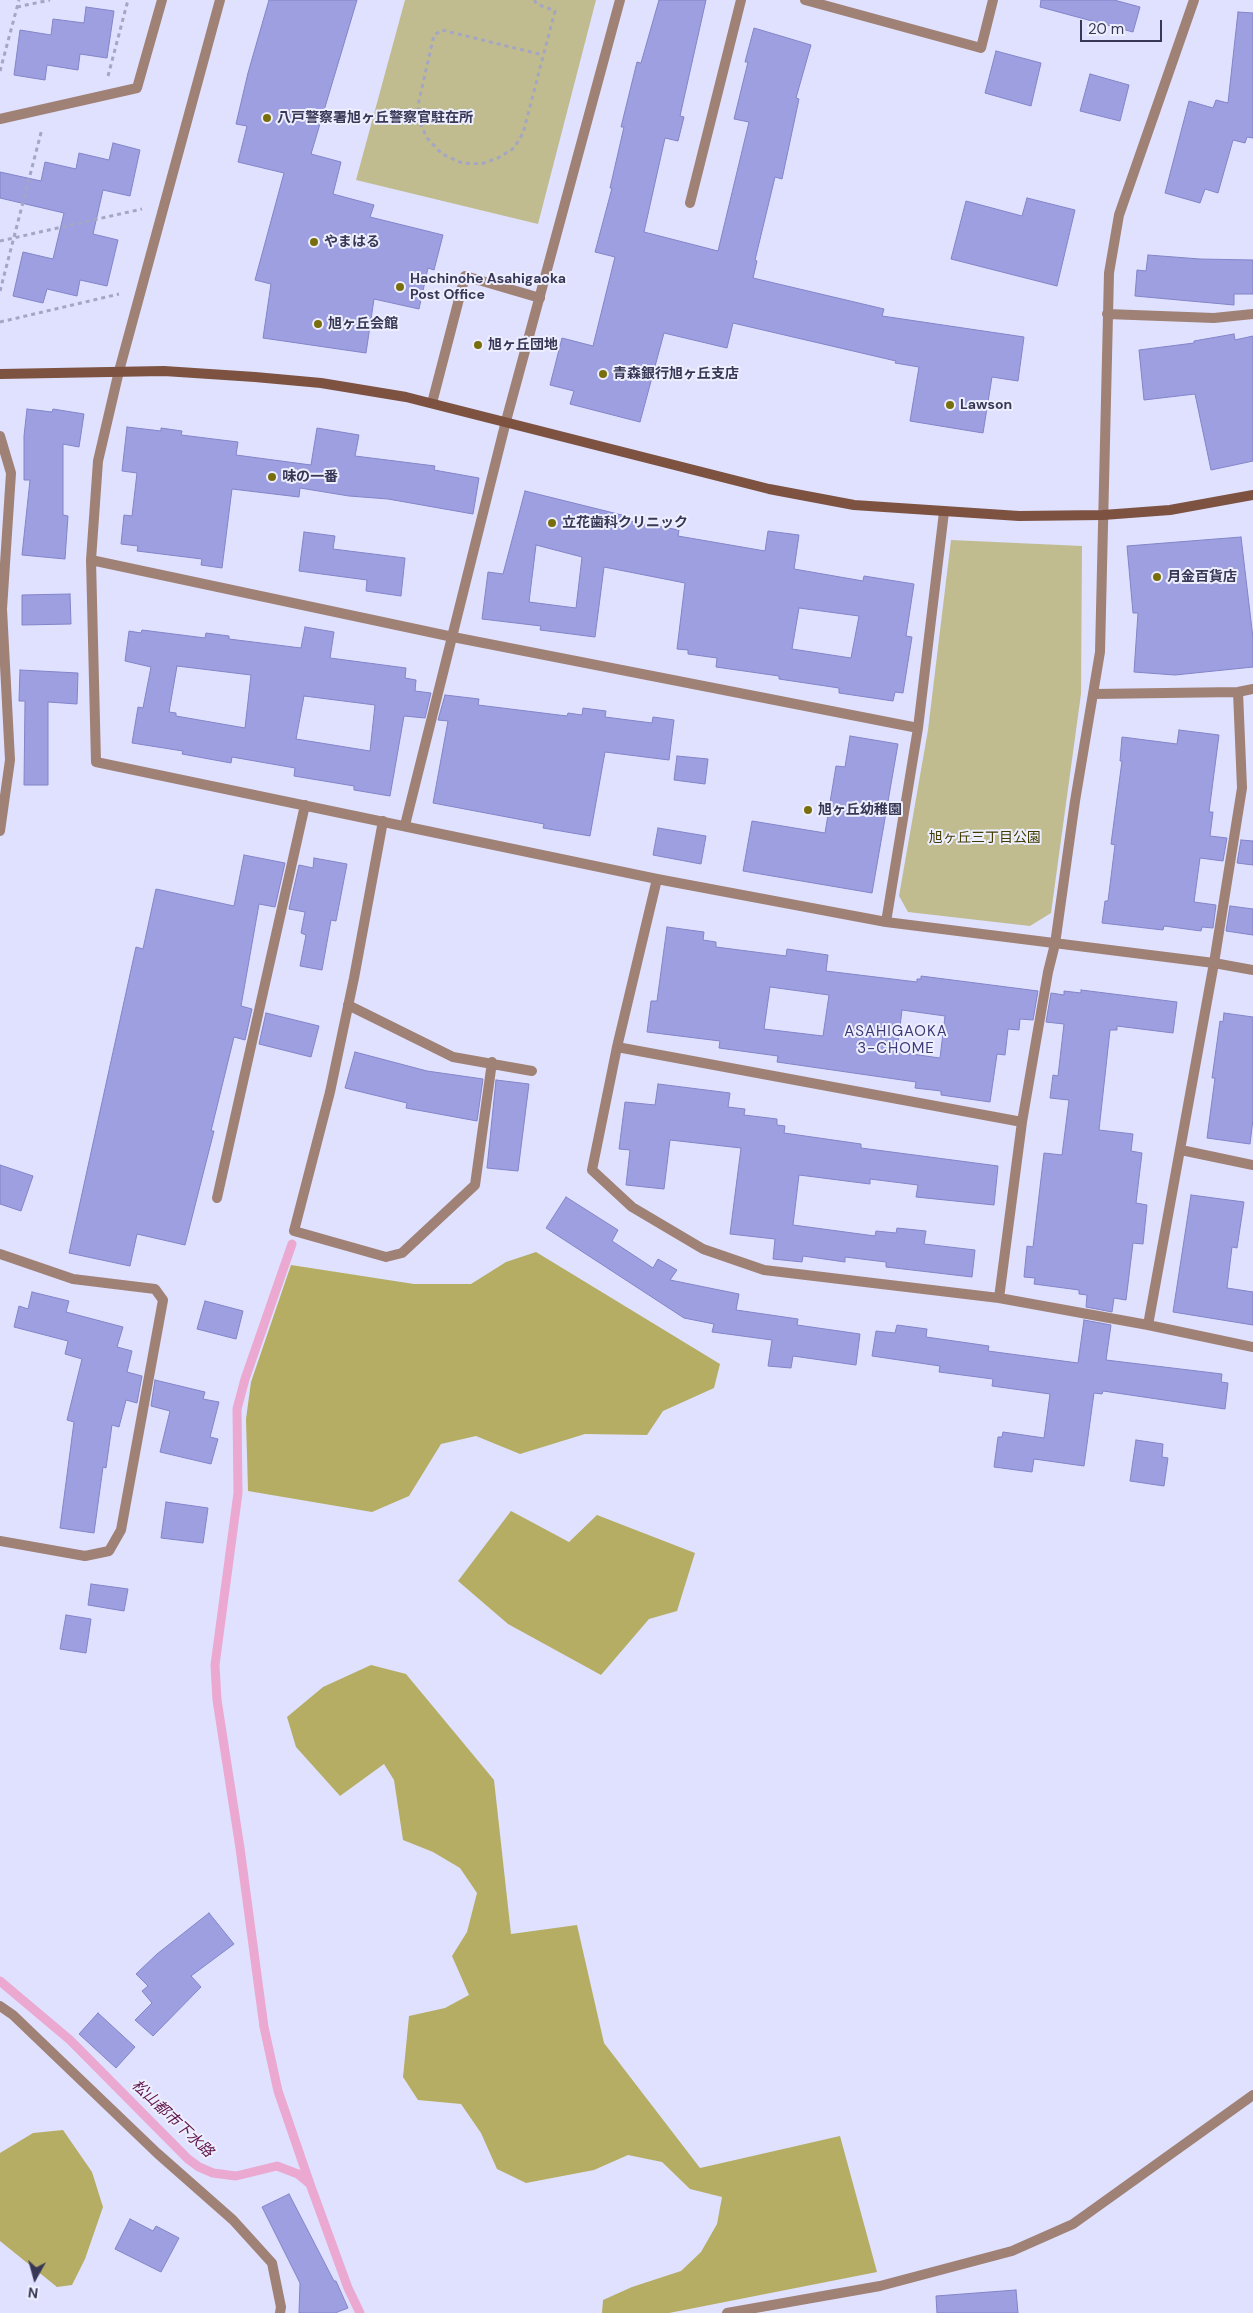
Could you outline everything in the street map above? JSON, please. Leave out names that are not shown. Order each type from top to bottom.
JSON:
[{"type":"street","points":[[0,119],[137,88],[162,0]]},
{"type":"street","points":[[220,0],[119,371],[98,461],[91,560],[96,762],[657,879],[886,922],[1214,963],[1253,970]]},
{"type":"street","points":[[405,825],[506,421],[620,0]]},
{"type":"street","points":[[690,203],[740,0]]},
{"type":"street","points":[[805,0],[981,48],[993,0]]},
{"type":"street","points":[[999,1298],[1022,1122],[1048,972],[1055,944],[1075,802],[1100,652],[1109,273],[1119,215],[1194,0]]},
{"type":"street","points":[[432,403],[465,276],[540,298]]},
{"type":"street","points":[[1107,314],[1214,318],[1253,314]]},
{"type":"street","points":[[0,374],[119,371],[256,377],[312,382],[406,397],[769,489],[854,505],[1019,516],[1103,515],[1170,510],[1253,495]]},
{"type":"street","points":[[0,436],[11,473],[2,609],[10,760],[0,831]]},
{"type":"street","points":[[886,922],[918,728],[944,512]]},
{"type":"street","points":[[91,560],[453,637],[918,728]]},
{"type":"street","points":[[1094,694],[1238,692],[1253,689]]},
{"type":"street","points":[[1148,1325],[1214,963],[1242,788],[1238,692]]},
{"type":"street","points":[[217,1198],[305,805]]},
{"type":"street","points":[[383,821],[330,1092],[294,1231],[386,1257],[402,1253],[474,1184],[492,1062]]},
{"type":"street","points":[[657,879],[617,1047],[592,1170],[632,1207],[703,1249],[764,1270],[999,1298],[1148,1325],[1253,1347]]},
{"type":"street","points":[[348,1005],[453,1057],[492,1062],[532,1071]]},
{"type":"street","points":[[617,1047],[1022,1122]]},
{"type":"street","points":[[1181,1150],[1253,1165]]},
{"type":"street","points":[[0,1254],[72,1279],[155,1289],[163,1300],[121,1530],[110,1552],[84,1556],[0,1541]]},
{"type":"street","points":[[0,2006],[13,2015],[156,2153],[240,2227],[272,2262],[281,2307],[280,2313]]},
{"type":"street","points":[[727,2313],[880,2286],[1012,2251],[1073,2224],[1253,2095]]},
{"type":"path","points":[[0,71],[19,0]]},
{"type":"path","points":[[17,8],[50,0]]},
{"type":"path","points":[[103,96],[128,0]]},
{"type":"path","points":[[534,0],[537,4],[555,11],[523,134],[514,148],[498,158],[481,164],[462,163],[442,154],[427,138],[420,123],[418,105],[434,35],[442,30],[543,55]]},
{"type":"path","points":[[0,291],[12,238],[48,108]]},
{"type":"path","points":[[0,241],[142,209]]},
{"type":"path","points":[[0,322],[120,294]]},
{"type":"green space","points":[[405,0],[596,0],[538,224],[356,180]]},
{"type":"green space","name":"旭ヶ丘三丁目公園","points":[[951,540],[1082,546],[1081,694],[1051,913],[1030,926],[908,912],[899,896],[928,730]]},
{"type":"shaded area","points":[[536,1252],[720,1364],[714,1388],[663,1411],[647,1435],[585,1434],[520,1454],[476,1436],[441,1444],[409,1496],[372,1512],[248,1491],[246,1419],[251,1382],[291,1265],[414,1284],[471,1284],[506,1262]]},
{"type":"shaded area","points":[[511,1511],[569,1542],[597,1515],[695,1553],[677,1611],[649,1619],[601,1675],[508,1624],[458,1581]]},
{"type":"shaded area","points":[[371,1665],[406,1674],[494,1780],[511,1934],[577,1925],[604,2043],[700,2168],[840,2136],[877,2272],[669,2313],[602,2313],[603,2300],[632,2287],[681,2271],[701,2252],[717,2224],[722,2197],[690,2189],[662,2162],[628,2155],[594,2170],[526,2183],[497,2169],[481,2133],[461,2104],[418,2100],[403,2077],[409,2016],[445,2008],[469,1995],[452,1956],[467,1932],[477,1893],[460,1868],[433,1852],[403,1840],[394,1780],[384,1764],[340,1796],[296,1747],[287,1717],[323,1687]]},
{"type":"shaded area","points":[[63,2130],[92,2172],[103,2207],[85,2259],[72,2285],[57,2287],[0,2241],[0,2153],[33,2133]]},
{"type":"building","points":[[269,0],[357,0],[311,154],[341,162],[333,194],[374,205],[370,217],[443,235],[434,270],[428,268],[419,309],[374,299],[366,353],[263,338],[271,284],[255,280],[284,173],[238,162],[247,126],[236,124],[248,73]]},
{"type":"building","points":[[659,0],[706,0],[680,116],[684,117],[678,141],[665,138],[644,232],[718,251],[749,122],[734,119],[754,28],[811,45],[796,98],[799,99],[782,179],[775,177],[755,260],[757,261],[753,278],[884,309],[882,316],[1024,337],[1018,381],[992,377],[983,433],[910,421],[919,367],[895,363],[896,361],[733,323],[727,348],[664,333],[640,422],[570,404],[574,391],[550,385],[562,338],[593,346],[615,257],[595,252],[612,188],[610,188],[624,127],[621,127],[637,62],[641,63]]},
{"type":"building","points":[[1041,0],[1114,0],[1140,7],[1133,32],[1040,7]]},
{"type":"building","points":[[86,7],[114,11],[107,58],[80,54],[78,70],[47,65],[45,80],[14,75],[20,30],[51,35],[53,19],[84,23]]},
{"type":"building","points":[[1238,12],[1253,13],[1253,138],[1247,137],[1245,143],[1233,140],[1218,193],[1205,189],[1200,203],[1165,193],[1189,101],[1213,108],[1216,100],[1228,103]]},
{"type":"building","points":[[996,51],[1041,63],[1031,106],[985,93]]},
{"type":"building","points":[[1090,74],[1129,85],[1120,121],[1080,111]]},
{"type":"building","points":[[113,143],[140,150],[130,196],[103,190],[93,234],[118,240],[107,286],[80,280],[77,296],[47,289],[43,303],[13,296],[23,252],[53,259],[64,213],[0,198],[0,172],[41,181],[45,162],[76,169],[79,153],[109,160]]},
{"type":"building","points":[[1027,198],[1075,210],[1057,286],[951,259],[966,201],[1022,216]]},
{"type":"building","points":[[1148,255],[1200,259],[1253,260],[1253,294],[1234,294],[1234,305],[1135,296],[1137,270],[1146,271]]},
{"type":"building","points":[[1234,334],[1235,340],[1253,336],[1253,461],[1211,470],[1195,394],[1144,400],[1139,350],[1194,343],[1194,341]]},
{"type":"building","points":[[27,409],[52,412],[53,409],[84,414],[79,447],[63,444],[63,515],[68,516],[65,559],[22,555],[30,480],[24,480],[24,436]]},
{"type":"building","points":[[127,427],[161,431],[161,428],[182,431],[181,435],[238,442],[236,455],[311,465],[317,428],[359,435],[355,456],[435,466],[434,470],[479,478],[473,514],[388,499],[349,496],[300,488],[299,497],[232,489],[222,568],[201,565],[202,559],[137,551],[138,546],[121,544],[124,515],[132,516],[137,473],[122,471]]},
{"type":"building","points":[[525,491],[626,516],[625,520],[679,530],[678,536],[765,551],[768,531],[799,535],[794,569],[863,581],[864,576],[914,584],[906,636],[912,637],[903,693],[895,692],[893,701],[839,693],[839,688],[779,679],[779,676],[716,667],[717,658],[688,654],[688,650],[677,649],[685,583],[604,567],[595,637],[540,630],[541,626],[482,619],[488,572],[503,574]],"holes":[[[536,545],[582,557],[576,608],[529,602]],[[799,608],[859,616],[851,658],[792,649]]]},
{"type":"building","points":[[304,532],[335,536],[333,549],[405,558],[401,596],[366,591],[367,580],[299,571]]},
{"type":"building","points":[[1241,537],[1253,638],[1253,667],[1175,675],[1134,672],[1138,613],[1133,613],[1127,546]]},
{"type":"building","points":[[70,594],[71,624],[22,625],[22,595]]},
{"type":"building","points":[[305,627],[334,632],[330,658],[406,668],[405,678],[416,680],[415,691],[431,693],[425,718],[404,716],[390,796],[354,790],[354,786],[294,776],[295,768],[232,757],[231,763],[182,754],[183,751],[132,743],[138,707],[143,708],[151,667],[125,661],[129,631],[141,633],[142,630],[205,638],[206,633],[229,636],[229,639],[301,648]],"holes":[[[177,666],[251,675],[245,728],[176,716],[176,713],[169,712]],[[304,696],[375,705],[370,751],[296,739]]]},
{"type":"building","points":[[20,670],[78,673],[77,704],[48,702],[48,785],[24,785],[25,701],[19,701]]},
{"type":"building","points":[[445,695],[479,699],[478,705],[567,716],[568,713],[582,715],[583,708],[606,711],[605,717],[652,723],[653,717],[674,720],[669,760],[605,752],[590,836],[543,828],[544,824],[433,803],[448,721],[438,720]]},
{"type":"building","points":[[1179,730],[1219,735],[1209,812],[1213,812],[1210,836],[1227,838],[1223,861],[1200,858],[1194,902],[1216,905],[1213,928],[1202,927],[1201,931],[1164,926],[1163,930],[1102,923],[1105,901],[1108,901],[1115,845],[1111,844],[1122,761],[1120,761],[1122,737],[1177,744]]},
{"type":"building","points":[[850,736],[898,744],[872,893],[743,871],[752,821],[825,833],[836,766],[845,767]]},
{"type":"building","points":[[677,756],[708,759],[705,784],[674,780]]},
{"type":"building","points":[[658,828],[706,836],[701,864],[653,855]]},
{"type":"building","points":[[1241,840],[1253,841],[1253,865],[1237,863]]},
{"type":"building","points":[[244,855],[285,863],[275,907],[259,904],[241,1006],[252,1009],[245,1040],[234,1037],[211,1131],[214,1131],[185,1245],[137,1234],[130,1266],[69,1253],[136,947],[143,949],[156,889],[234,906]]},
{"type":"building","points":[[314,858],[347,864],[336,921],[331,920],[322,970],[300,966],[306,935],[301,933],[305,912],[289,909],[299,865],[313,868]]},
{"type":"building","points":[[1230,906],[1253,909],[1253,935],[1226,931]]},
{"type":"building","points":[[667,927],[704,932],[703,940],[716,942],[716,947],[786,956],[787,949],[828,955],[826,971],[917,982],[917,979],[921,979],[921,976],[1038,991],[1033,1020],[1020,1019],[1019,1030],[1008,1029],[1005,1055],[997,1054],[990,1102],[941,1095],[941,1091],[915,1088],[916,1082],[777,1062],[778,1056],[719,1048],[720,1041],[647,1032],[651,1001],[657,1001]],"holes":[[[770,987],[829,995],[823,1036],[764,1029]],[[902,1010],[945,1016],[940,1058],[897,1052]]]},
{"type":"building","points":[[1081,990],[1177,1002],[1173,1033],[1117,1026],[1117,1030],[1110,1030],[1099,1130],[1133,1134],[1131,1151],[1142,1153],[1136,1203],[1147,1205],[1143,1244],[1133,1243],[1126,1300],[1114,1298],[1112,1312],[1086,1307],[1087,1295],[1079,1294],[1079,1290],[1034,1284],[1035,1278],[1024,1277],[1027,1246],[1033,1247],[1044,1153],[1062,1155],[1069,1100],[1050,1098],[1053,1075],[1058,1076],[1064,1024],[1046,1022],[1051,993],[1064,995],[1064,991],[1081,993]]},
{"type":"building","points":[[266,1013],[319,1026],[311,1057],[259,1044]]},
{"type":"building","points":[[1224,1013],[1253,1017],[1253,1119],[1250,1144],[1207,1138],[1215,1078],[1212,1078],[1220,1021],[1223,1022]]},
{"type":"building","points":[[355,1052],[427,1071],[483,1079],[477,1121],[406,1108],[407,1103],[345,1088]]},
{"type":"building","points":[[496,1080],[529,1084],[518,1171],[487,1168]]},
{"type":"building","points":[[658,1084],[730,1093],[728,1107],[745,1109],[744,1115],[777,1119],[777,1125],[785,1126],[784,1133],[861,1144],[861,1148],[998,1166],[994,1205],[916,1197],[918,1185],[870,1179],[870,1184],[799,1175],[793,1225],[875,1236],[876,1231],[896,1233],[897,1228],[926,1231],[924,1244],[975,1250],[972,1277],[886,1267],[886,1262],[845,1257],[845,1262],[803,1256],[802,1262],[773,1259],[775,1239],[730,1234],[741,1148],[670,1140],[664,1189],[626,1185],[630,1150],[619,1149],[625,1102],[655,1105]]},
{"type":"building","points":[[0,1165],[33,1176],[21,1211],[0,1204]]},
{"type":"building","points":[[1191,1195],[1244,1202],[1237,1248],[1232,1247],[1227,1288],[1253,1292],[1253,1325],[1173,1312]]},
{"type":"building","points":[[566,1197],[618,1230],[612,1241],[653,1268],[658,1259],[677,1270],[670,1280],[739,1294],[736,1310],[798,1319],[797,1325],[860,1334],[856,1365],[793,1356],[791,1368],[768,1366],[772,1340],[712,1332],[714,1324],[684,1318],[546,1228]]},
{"type":"building","points":[[32,1292],[69,1301],[66,1312],[123,1327],[117,1347],[132,1351],[127,1372],[142,1376],[137,1403],[126,1400],[119,1427],[112,1425],[106,1468],[103,1467],[94,1533],[60,1528],[74,1422],[67,1420],[82,1359],[65,1354],[68,1341],[14,1327],[19,1306],[28,1309]]},
{"type":"building","points":[[205,1301],[243,1311],[236,1339],[197,1329]]},
{"type":"building","points":[[1084,1320],[1111,1325],[1106,1360],[1222,1374],[1221,1382],[1228,1383],[1225,1409],[1103,1391],[1102,1394],[1094,1393],[1084,1466],[1034,1459],[1032,1472],[994,1467],[998,1437],[1002,1437],[1003,1432],[1044,1438],[1050,1394],[992,1386],[993,1379],[939,1372],[940,1366],[872,1356],[876,1331],[895,1333],[897,1325],[927,1329],[926,1337],[989,1346],[988,1351],[1078,1363]]},
{"type":"building","points":[[155,1380],[205,1392],[203,1399],[219,1402],[210,1437],[218,1439],[211,1464],[160,1452],[170,1411],[151,1406]]},
{"type":"building","points":[[1136,1440],[1163,1444],[1162,1457],[1168,1458],[1164,1486],[1130,1481]]},
{"type":"building","points":[[166,1502],[208,1508],[203,1543],[161,1538]]},
{"type":"building","points":[[91,1584],[128,1589],[124,1611],[88,1605]]},
{"type":"building","points":[[66,1615],[91,1619],[86,1653],[60,1649]]},
{"type":"building","points":[[209,1913],[234,1944],[191,1976],[201,1987],[153,2036],[135,2020],[152,2003],[142,1991],[148,1986],[136,1974],[157,1954]]},
{"type":"building","points":[[98,2013],[135,2047],[116,2068],[79,2034]]},
{"type":"building","points":[[289,2194],[334,2281],[336,2281],[348,2308],[335,2313],[299,2313],[300,2283],[262,2207]]},
{"type":"building","points":[[130,2219],[153,2231],[156,2226],[179,2238],[161,2272],[115,2249]]},
{"type":"building","points":[[1016,2290],[1018,2313],[937,2313],[936,2296]]},
{"type":"waterway","points":[[292,1244],[245,1379],[237,1409],[238,1493],[215,1665],[217,1700],[240,1848],[264,2027],[278,2091],[310,2184]]},
{"type":"waterway","name":"松山都市下水路","points":[[0,1981],[70,2040],[188,2159],[199,2167],[213,2173],[236,2176],[277,2166],[298,2174],[310,2184],[348,2288],[360,2313]]},
{"type":"place","name":"八戸警察署旭ヶ丘警察官駐在所","points":[[267,118]]},
{"type":"place","name":"やまはる","points":[[314,242]]},
{"type":"place","name":"Hachinohe Asahigaoka Post Office","points":[[400,287]]},
{"type":"place","name":"旭ヶ丘会館","points":[[318,324]]},
{"type":"place","name":"旭ヶ丘団地","points":[[478,345]]},
{"type":"place","name":"青森銀行旭ヶ丘支店","points":[[603,374]]},
{"type":"place","name":"Lawson","points":[[950,405]]},
{"type":"place","name":"味の一番","points":[[272,477]]},
{"type":"place","name":"立花歯科クリニック","points":[[552,523]]},
{"type":"place","name":"月金百貨店","points":[[1157,577]]},
{"type":"place","name":"旭ヶ丘幼稚園","points":[[808,810]]},
{"type":"district","name":"ASAHIGAOKA 3-CHOME","points":[[896,1040]]}]
